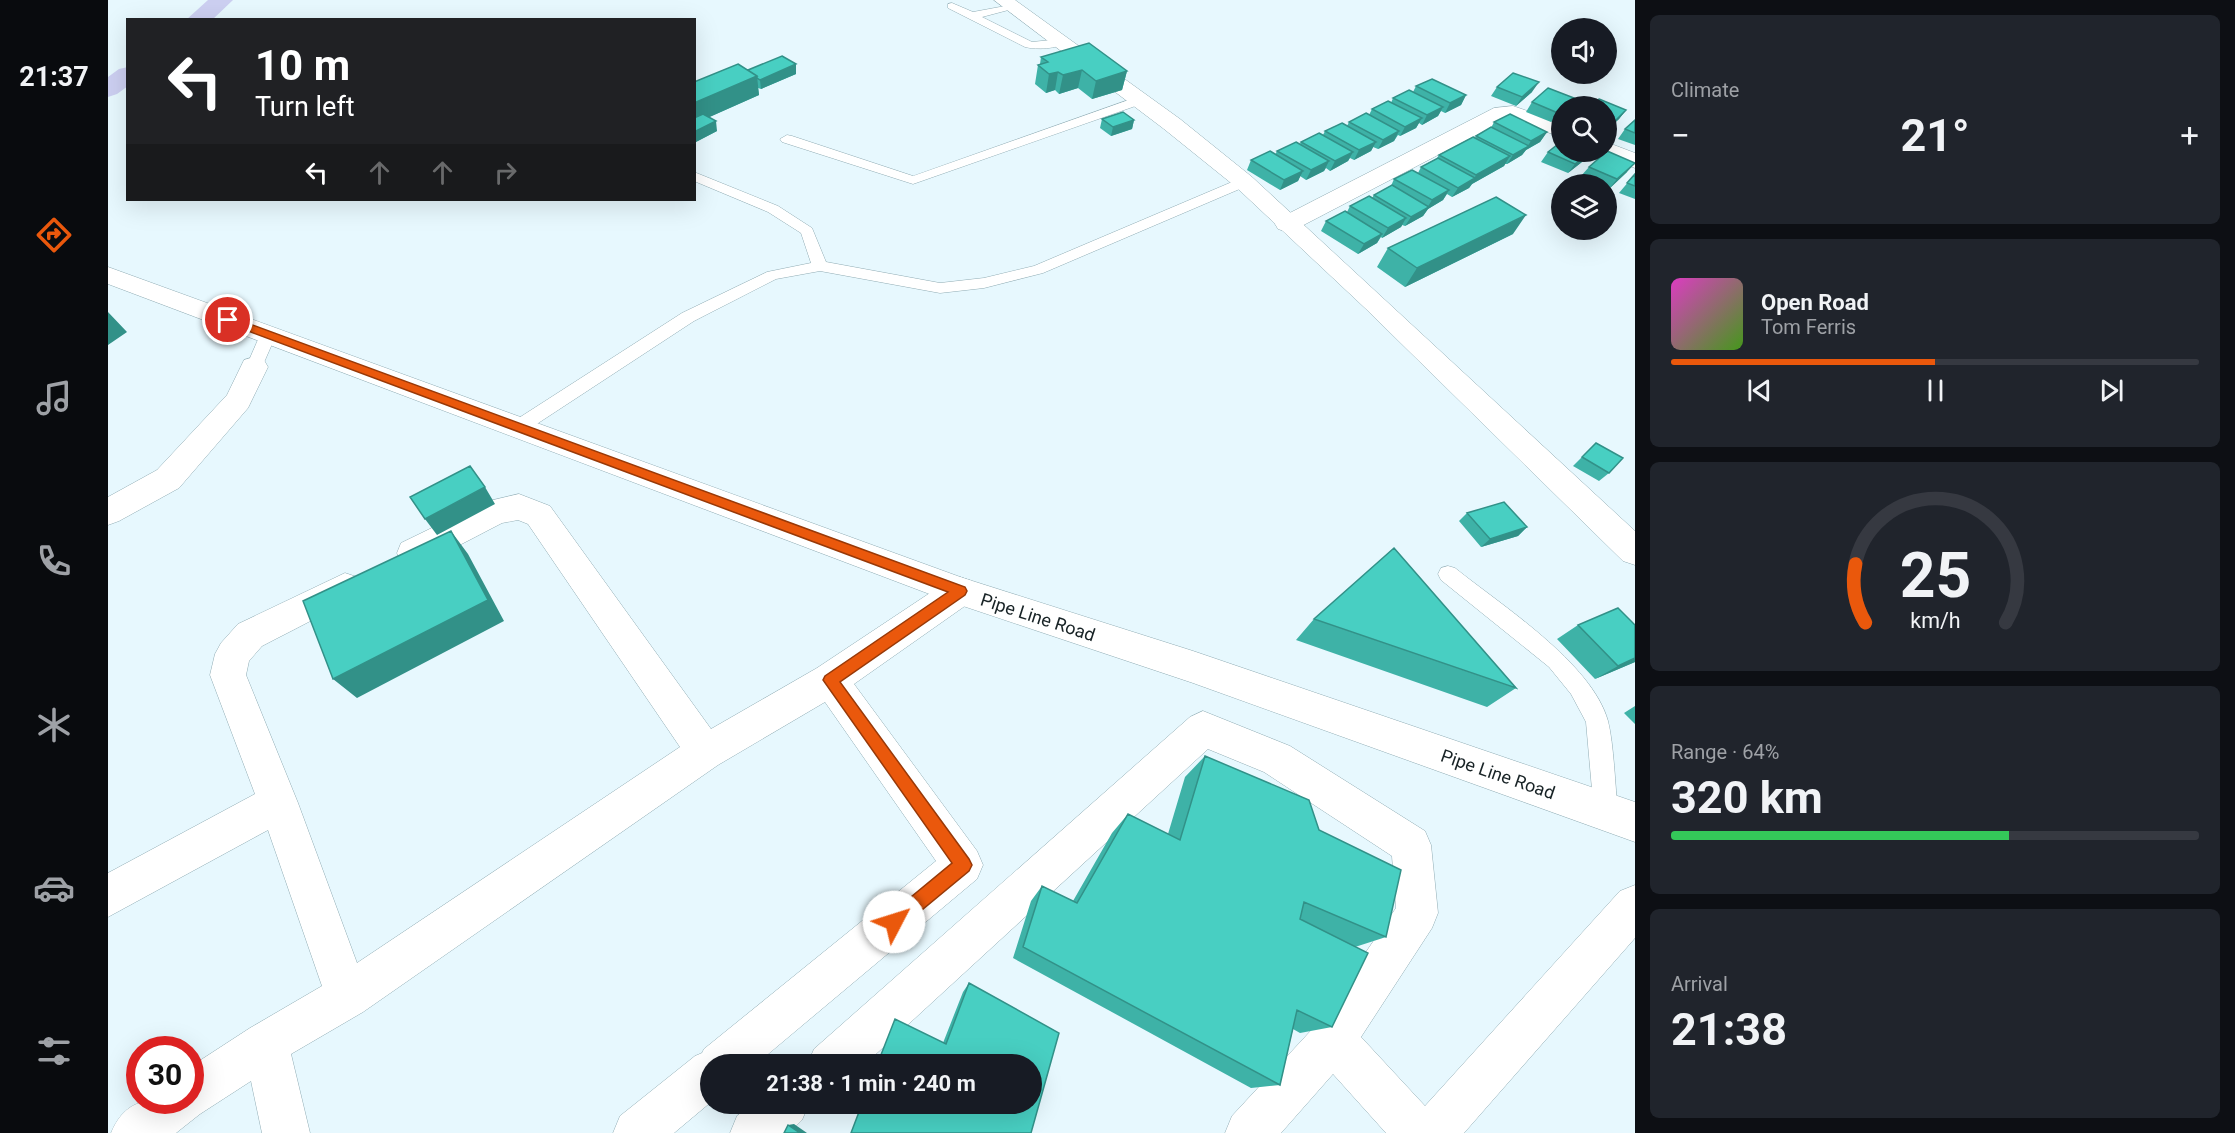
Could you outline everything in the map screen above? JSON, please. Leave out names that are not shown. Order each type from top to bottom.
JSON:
[{"type":"street","points":[[1008,3],[1140,100],[1244,182],[1635,550]]},
{"type":"street","points":[[1287,224],[1502,113],[1514,112],[1551,127]]},
{"type":"street","points":[[1617,154],[1635,161]]},
{"type":"street","name":"Pipe Line Road","points":[[108,275],[960,591],[1193,668],[1620,817]]},
{"type":"street","points":[[108,512],[168,479],[238,400],[254,366]]},
{"type":"street","points":[[347,996],[278,803],[228,675],[233,654],[250,635],[496,511],[519,507],[539,515],[705,753]]},
{"type":"street","points":[[204,1086],[266,1044],[347,996],[705,753],[830,680],[960,591]]},
{"type":"street","points":[[733,1054],[963,865],[830,680]]},
{"type":"street","points":[[842,1054],[1203,729],[1276,759],[1411,845],[1417,913],[1333,1040],[1249,1133]]},
{"type":"street","points":[[108,896],[278,803]]},
{"type":"street","points":[[1433,1133],[1635,906]]},
{"type":"street","points":[[1333,1040],[1418,1133]]},
{"type":"street","points":[[266,1044],[286,1133]]},
{"type":"street","points":[[638,1133],[700,1081]]},
{"type":"street","points":[[135,1133],[163,1114]]},
{"type":"street","points":[[754,1133],[775,1114]]},
{"type":"lane","points":[[970,16],[1008,3]]},
{"type":"lane","points":[[952,6],[1029,45],[1061,42]]},
{"type":"lane","points":[[788,139],[913,180],[1140,100]]},
{"type":"lane","points":[[696,177],[773,209],[807,231],[820,266]]},
{"type":"lane","points":[[517,428],[688,317],[772,275],[820,266],[940,288],[984,283],[1038,270],[1244,182]]},
{"type":"lane","points":[[254,366],[268,335]]},
{"type":"lane","points":[[1448,574],[1556,660],[1579,687],[1597,721],[1620,817]]},
{"type":"building","points":[[1089,43],[1127,71],[1096,81],[1082,70],[1063,75],[1058,72],[1049,74],[1038,65],[1048,62],[1041,57]]},
{"type":"building","points":[[782,56],[796,64],[760,80],[748,70]]},
{"type":"building","points":[[738,64],[757,76],[696,102],[696,81]]},
{"type":"building","points":[[1513,73],[1539,82],[1522,97],[1497,87]]},
{"type":"building","points":[[1432,79],[1466,95],[1450,103],[1416,86]]},
{"type":"building","points":[[1548,88],[1569,96],[1551,96],[1551,110],[1532,102]]},
{"type":"building","points":[[1409,90],[1443,107],[1427,115],[1393,98]]},
{"type":"building","points":[[1388,101],[1422,118],[1405,127],[1372,109]]},
{"type":"building","points":[[1617,106],[1626,110],[1617,119]]},
{"type":"building","points":[[1123,112],[1134,120],[1113,127],[1102,119]]},
{"type":"building","points":[[1366,113],[1399,131],[1383,140],[1349,122]]},
{"type":"building","points":[[703,114],[716,121],[696,131],[696,117]]},
{"type":"building","points":[[1510,114],[1547,132],[1531,141],[1494,122]]},
{"type":"building","points":[[1635,120],[1635,133],[1625,129]]},
{"type":"building","points":[[1342,123],[1376,142],[1359,150],[1325,131]]},
{"type":"building","points":[[1491,127],[1529,146],[1513,155],[1476,136]]},
{"type":"building","points":[[1319,133],[1353,152],[1335,161],[1301,142]]},
{"type":"building","points":[[1473,137],[1510,156],[1476,175],[1439,155]]},
{"type":"building","points":[[1296,142],[1329,161],[1311,170],[1277,151]]},
{"type":"building","points":[[1270,151],[1303,171],[1284,180],[1251,160]]},
{"type":"building","points":[[1617,155],[1635,163],[1617,179],[1617,174],[1605,174],[1589,167],[1595,162],[1617,162]]},
{"type":"building","points":[[1438,158],[1475,178],[1458,188],[1421,167]]},
{"type":"building","points":[[1412,170],[1449,190],[1432,200],[1394,179]]},
{"type":"building","points":[[1635,174],[1635,186],[1627,183]]},
{"type":"building","points":[[1392,185],[1429,207],[1411,217],[1374,195]]},
{"type":"building","points":[[1369,196],[1406,218],[1388,228],[1350,206]]},
{"type":"building","points":[[1496,197],[1526,215],[1417,268],[1388,248]]},
{"type":"building","points":[[1345,211],[1382,234],[1364,244],[1326,221]]},
{"type":"building","points":[[1596,443],[1623,458],[1609,473],[1582,457]]},
{"type":"building","points":[[470,466],[485,487],[425,519],[410,497]]},
{"type":"building","points":[[1504,502],[1527,527],[1490,539],[1467,513]]},
{"type":"building","points":[[451,531],[488,600],[333,679],[303,601]]},
{"type":"building","points":[[1394,548],[1516,688],[1314,619]]},
{"type":"building","points":[[1618,608],[1635,625],[1635,658],[1618,666],[1578,625]]},
{"type":"building","points":[[1205,756],[1309,800],[1319,830],[1401,870],[1386,937],[1304,902],[1300,919],[1368,953],[1332,1027],[1297,1010],[1280,1085],[1023,947],[1042,886],[1077,903],[1128,814],[1180,840]]},
{"type":"building","points":[[969,983],[1059,1033],[1042,1094],[1042,1054],[881,1054],[895,1019],[946,1044]]},
{"type":"building","points":[[858,1114],[1036,1114],[1031,1133],[851,1133]]},
{"type":"building","points":[[788,1125],[800,1133],[784,1133]]},
{"type":"waterway","points":[[200,18],[222,0]]},
{"type":"waterway","points":[[108,89],[126,76]]},
{"type":"route","points":[[228,320],[960,591],[879,649],[830,680],[963,865],[894,922]]}]
